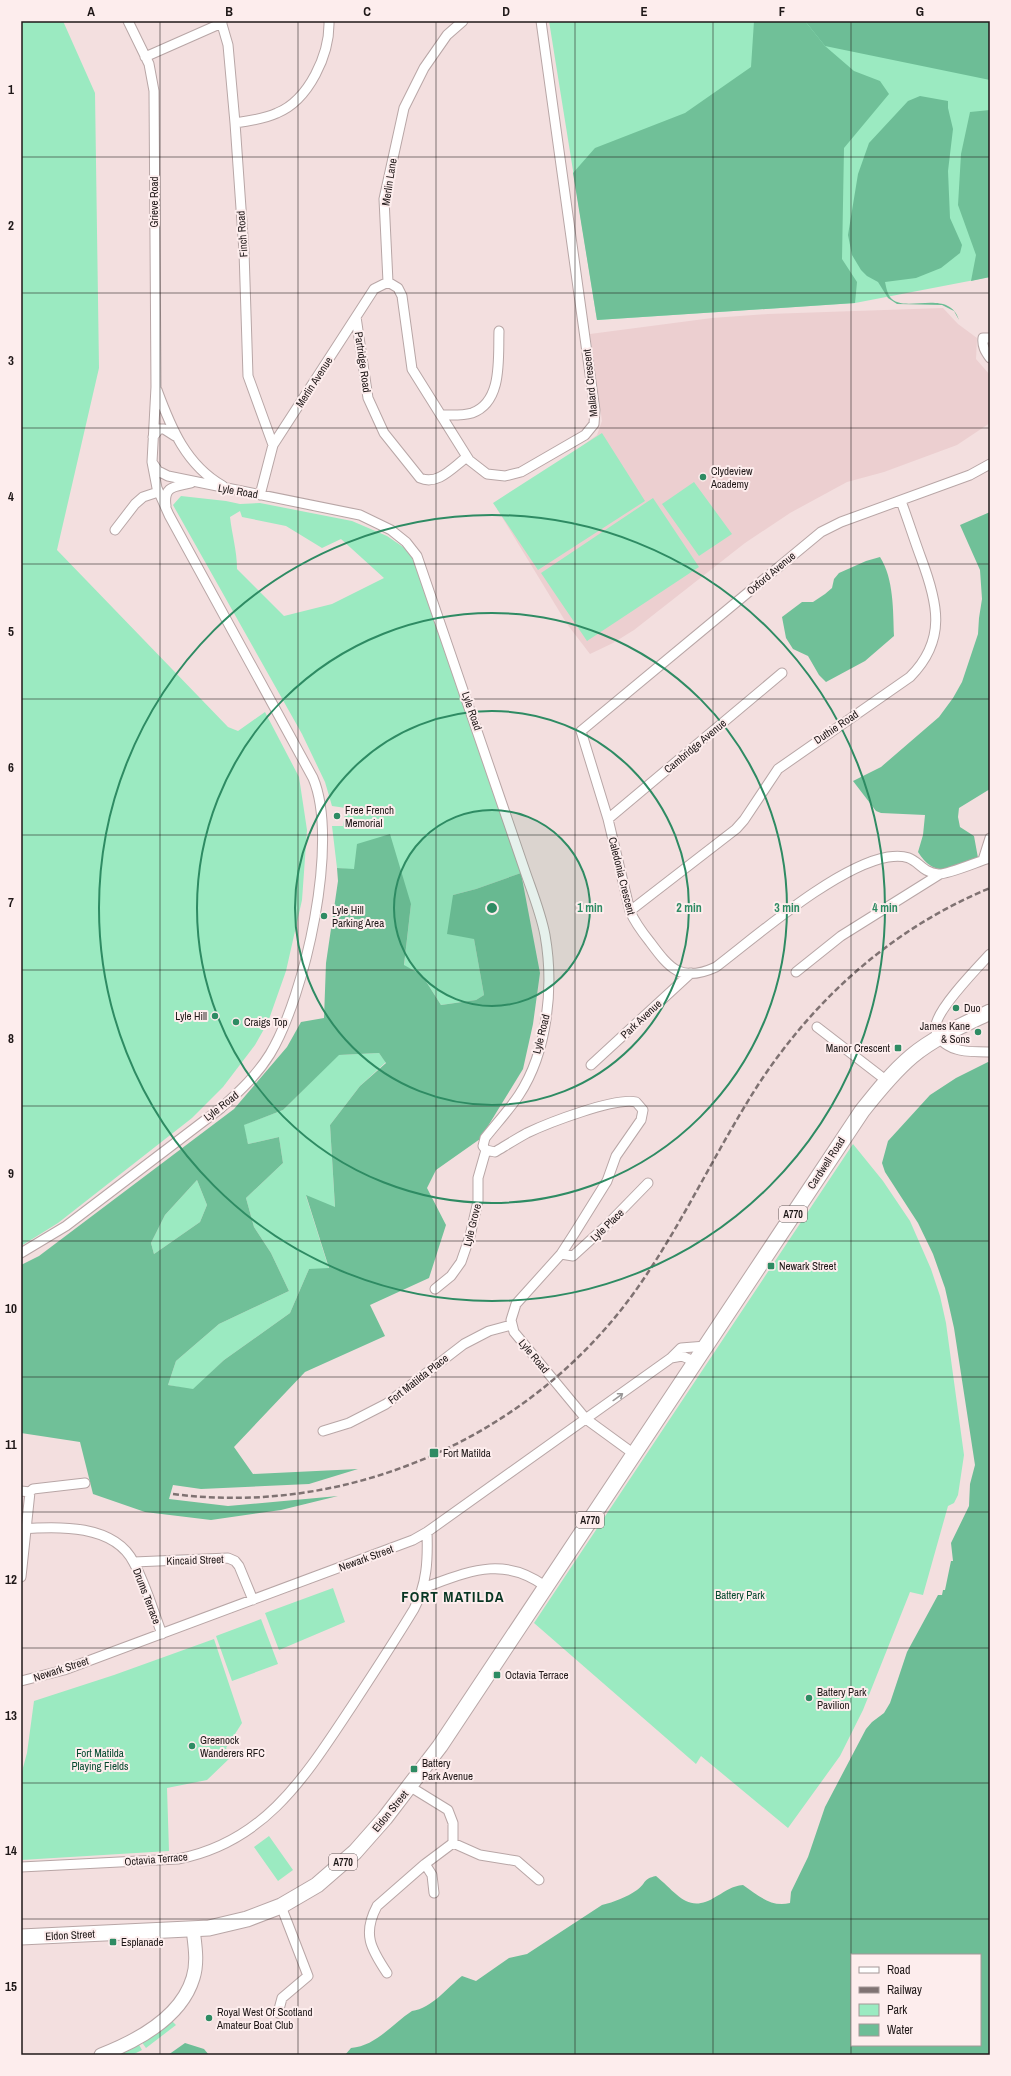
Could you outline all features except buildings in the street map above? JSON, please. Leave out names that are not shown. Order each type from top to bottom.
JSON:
[{"type":"main road","name":"Cardwell Road","points":[[634,1454],[846,1133],[887,1081],[912,1056],[939,1038],[990,1012]]},
{"type":"main road","name":"Eldon Street","points":[[21,1938],[193,1929],[234,1922],[281,1906],[317,1884],[345,1861],[385,1818],[440,1746],[634,1454]]},
{"type":"street","name":"Grieve Road","points":[[128,21],[149,64],[154,91],[156,387],[152,462]]},
{"type":"street","points":[[235,123],[278,113],[292,104],[308,85],[320,66],[328,46],[329,21]]},
{"type":"street","name":"Merlin Lane","points":[[388,282],[384,200],[404,108],[424,68],[447,36],[463,21]]},
{"type":"street","name":"Mallard Crescent","points":[[388,282],[398,288],[402,296],[412,369],[467,457],[487,474],[505,476],[521,472],[585,435],[594,424],[595,410],[541,21]]},
{"type":"street","points":[[145,57],[221,22]]},
{"type":"street","name":"Finch Road","points":[[221,22],[228,45],[235,123],[244,251],[248,376],[273,445]]},
{"type":"street","name":"Merlin Avenue","points":[[260,495],[273,445],[374,289],[388,282]]},
{"type":"street","name":"Partridge Road","points":[[356,317],[368,398],[384,433],[420,478],[427,481],[436,480],[467,457]]},
{"type":"street","points":[[441,415],[471,413],[481,408],[491,396],[496,382],[499,331]]},
{"type":"street","points":[[986,338],[985,351],[990,358]]},
{"type":"street","name":"Grieve Road","points":[[156,387],[177,438]]},
{"type":"street","name":"Grieve Road","points":[[153,437],[159,429],[169,430],[177,438],[198,467],[211,479],[229,490]]},
{"type":"street","name":"Lyle Road","points":[[152,462],[162,474],[194,483],[348,512],[382,524],[400,536],[412,548],[428,582],[526,874],[540,917],[547,951],[548,1007],[542,1038],[528,1078],[519,1096],[485,1138],[483,1146],[486,1150]]},
{"type":"street","name":"Lyle Road","points":[[21,1254],[66,1226],[222,1108],[243,1089],[262,1066],[278,1039],[294,996],[310,944],[319,889],[323,846],[322,813],[317,786],[169,515],[158,492],[152,462]]},
{"type":"street","name":"Oxford Avenue","points":[[581,731],[821,532],[841,522],[970,475],[990,464]]},
{"type":"street","points":[[194,483],[200,478],[198,467]]},
{"type":"street","name":"Lyle Road","points":[[169,515],[165,501],[168,491],[172,487],[194,483]]},
{"type":"street","points":[[115,530],[134,504],[143,497],[158,492]]},
{"type":"street","name":"Duthie Road","points":[[630,911],[736,829],[744,820],[778,769],[910,677],[925,660],[936,631],[934,595],[901,501]]},
{"type":"street","name":"Cambridge Avenue","points":[[608,819],[782,672]]},
{"type":"street","name":"Caledonia Crescent","points":[[581,731],[608,819],[630,911],[637,925],[665,963],[676,971],[691,973],[704,972],[716,967],[810,897],[866,864],[887,858],[907,856],[925,869],[940,874]]},
{"type":"street","points":[[796,972],[841,936],[940,874],[987,859],[990,838]]},
{"type":"street","points":[[990,954],[961,986],[938,1018],[935,1028],[939,1038],[948,1046],[964,1051],[990,1052]]},
{"type":"street","name":"Park Avenue","points":[[591,1065],[691,973]]},
{"type":"street","points":[[817,1027],[887,1081]]},
{"type":"street","points":[[486,1150],[495,1152],[528,1133],[567,1117],[618,1102],[631,1101],[640,1106],[643,1115],[616,1156],[607,1182],[597,1199],[561,1254],[516,1304],[511,1325]]},
{"type":"street","name":"Lyle Grove","points":[[435,1289],[451,1276],[461,1262],[470,1236],[478,1200],[478,1178],[486,1150]]},
{"type":"street","name":"Lyle Place","points":[[561,1254],[573,1256],[607,1225],[648,1183]]},
{"type":"street","name":"Lyle Road","points":[[511,1325],[514,1332],[586,1419],[634,1454]]},
{"type":"street","name":"Fort Matilda Place","points":[[323,1431],[349,1423],[386,1404],[464,1344],[489,1331],[511,1325]]},
{"type":"street","name":"Newark Street","points":[[21,1681],[64,1670],[404,1544],[427,1532],[671,1358],[681,1348],[706,1346]]},
{"type":"street","points":[[671,1358],[682,1356],[696,1362]]},
{"type":"street","points":[[21,1576],[25,1491],[85,1483]]},
{"type":"street","name":"Drums Terrace","points":[[23,1529],[74,1528],[106,1537],[119,1545],[134,1562],[162,1634]]},
{"type":"street","name":"Octavia Terrace","points":[[21,1867],[178,1858],[210,1850],[246,1833],[278,1806],[316,1759],[409,1617],[423,1588],[428,1564],[427,1532]]},
{"type":"street","name":"Kincaid Street","points":[[134,1562],[228,1558],[235,1561],[239,1566],[253,1600]]},
{"type":"street","points":[[423,1588],[475,1570],[488,1568],[500,1568],[523,1573],[545,1586]]},
{"type":"street","points":[[410,1786],[448,1810],[453,1823],[453,1843]]},
{"type":"street","points":[[387,1973],[372,1947],[369,1938],[370,1923],[377,1906],[425,1864],[453,1843]]},
{"type":"street","points":[[453,1843],[480,1855],[517,1861],[539,1880]]},
{"type":"street","points":[[425,1864],[432,1875],[434,1893]]},
{"type":"street","points":[[278,2013],[282,1998],[308,1976],[281,1906]]},
{"type":"street","points":[[101,2055],[126,2044],[148,2031],[174,2011],[182,2001],[193,1978],[196,1965],[193,1929]]},
{"type":"shaded area","points":[[754,21],[805,21],[825,46],[854,71],[880,81],[889,94],[844,148],[842,259],[857,282],[855,303],[597,320],[573,173],[595,148],[685,113],[751,67]]},
{"type":"shaded area","points":[[990,110],[990,277],[971,281],[976,255],[958,205],[961,154],[970,112]]},
{"type":"shaded area","name":"Clydeview Academy","points":[[943,308],[958,324],[977,338],[976,359],[990,375],[990,423],[957,445],[884,472],[847,482],[790,513],[745,543],[634,630],[613,643],[590,654],[567,624],[497,509],[597,435],[602,421],[590,334],[712,318],[768,314]]},
{"type":"shaded area","points":[[990,512],[990,789],[959,808],[958,817],[960,827],[974,836],[978,858],[952,868],[938,869],[925,861],[918,852],[923,835],[925,815],[881,813],[876,811],[853,781],[881,767],[939,717],[953,698],[962,682],[978,634],[982,599],[980,570],[960,525]]},
{"type":"shaded area","points":[[880,557],[888,575],[892,595],[894,636],[865,661],[826,682],[819,675],[808,656],[793,649],[786,638],[782,617],[802,602],[813,602],[825,594],[832,588],[834,579],[839,573],[866,561]]},
{"type":"shaded area","points":[[390,834],[411,904],[404,965],[422,975],[441,1005],[476,1000],[484,995],[474,939],[447,934],[453,895],[476,889],[521,873],[540,973],[533,1024],[523,1069],[480,1139],[436,1170],[427,1188],[446,1225],[429,1278],[370,1305],[385,1336],[305,1372],[234,1447],[253,1474],[358,1469],[309,1484],[201,1489],[173,1485],[169,1499],[228,1506],[338,1496],[281,1510],[211,1520],[145,1512],[93,1494],[80,1442],[21,1433],[21,1265],[39,1256],[234,1109],[287,1047],[301,1022],[324,1018],[326,963],[338,881],[337,868],[354,869],[357,844]],"holes":[[[379,1053],[386,1063],[360,1086],[330,1125],[335,1207],[306,1195],[329,1268],[309,1269],[290,1313],[224,1360],[193,1389],[168,1385],[176,1361],[219,1324],[289,1291],[271,1253],[254,1227],[246,1198],[283,1163],[279,1137],[248,1144],[244,1125],[283,1110],[339,1055]],[[197,1180],[207,1205],[200,1222],[154,1254],[151,1243],[165,1215]]]},
{"type":"green space","points":[[21,21],[63,21],[95,93],[99,368],[57,550],[228,727],[238,731],[265,712],[299,777],[307,830],[302,900],[286,971],[268,1022],[255,1045],[223,1087],[192,1118],[58,1223],[21,1246]]},
{"type":"green space","points":[[549,21],[990,21],[990,277],[855,303],[597,320]]},
{"type":"green space","points":[[602,433],[645,501],[538,570],[493,503]]},
{"type":"green space","points":[[694,482],[732,534],[699,556],[662,504]]},
{"type":"green space","points":[[181,496],[240,504],[260,503],[352,521],[387,536],[409,551],[421,578],[521,873],[476,889],[453,895],[474,939],[484,995],[476,1000],[441,1005],[422,975],[404,966],[411,904],[354,870],[337,868],[332,826],[343,826],[346,808],[332,806],[325,782],[302,734],[173,505]],"holes":[[[240,511],[242,517],[286,526],[322,548],[341,539],[384,578],[332,604],[284,616],[237,569],[230,517]]]},
{"type":"green space","points":[[653,498],[699,567],[587,641],[541,573]]},
{"type":"green space","points":[[379,1053],[386,1062],[360,1086],[330,1125],[335,1208],[306,1196],[329,1269],[309,1269],[290,1313],[224,1360],[193,1390],[168,1385],[176,1361],[219,1324],[289,1291],[271,1253],[254,1227],[246,1198],[283,1163],[279,1137],[248,1144],[243,1125],[283,1110],[338,1055]]},
{"type":"green space","name":"Battery Park","points":[[853,1144],[883,1181],[910,1221],[931,1269],[940,1296],[946,1323],[964,1455],[958,1495],[954,1503],[948,1506],[923,1595],[910,1592],[863,1710],[840,1756],[788,1828],[701,1756],[696,1764],[534,1623]]},
{"type":"green space","points":[[197,1180],[207,1205],[200,1222],[154,1254],[151,1243],[165,1215]]},
{"type":"green space","points":[[333,1588],[345,1622],[279,1650],[265,1613]]},
{"type":"green space","points":[[261,1619],[278,1664],[232,1681],[216,1636]]},
{"type":"green space","name":"Fort Matilda Playing Fields","points":[[214,1639],[242,1723],[226,1748],[232,1756],[207,1780],[167,1788],[169,1851],[21,1860],[21,1775],[27,1753],[34,1701],[114,1675]]},
{"type":"green space","points":[[269,1836],[293,1870],[278,1881],[254,1847]]},
{"type":"green space","points":[[170,2019],[176,2025],[146,2048],[141,2041]]},
{"type":"green space","points":[[138,2043],[142,2050],[132,2055],[120,2055],[119,2053]]},
{"type":"water","points":[[805,21],[990,21],[990,80],[825,46]]},
{"type":"water","points":[[920,96],[948,101],[948,108],[953,129],[948,171],[950,218],[962,245],[960,253],[941,268],[916,278],[885,282],[890,297],[896,302],[905,304],[936,303],[946,305],[954,310],[959,320],[954,311],[942,305],[897,304],[888,298],[878,282],[867,276],[861,270],[852,255],[848,235],[858,174],[869,143],[908,101]]},
{"type":"water","points":[[988,1062],[990,1063],[990,2055],[345,2055],[351,2048],[376,2039],[412,2011],[433,2002],[462,1976],[476,1981],[509,1958],[527,1954],[602,1905],[633,1893],[640,1888],[646,1880],[652,1877],[656,1876],[677,1895],[691,1903],[707,1901],[732,1888],[743,1885],[765,1900],[777,1904],[790,1903],[791,1892],[808,1857],[825,1807],[866,1729],[872,1722],[884,1713],[890,1703],[907,1652],[938,1595],[942,1595],[943,1590],[945,1590],[951,1561],[953,1561],[951,1543],[969,1506],[970,1484],[975,1465],[954,1328],[945,1288],[933,1254],[918,1223],[885,1172],[882,1163],[888,1141],[930,1095],[956,1078]]},
{"type":"water","points":[[185,2043],[204,2049],[209,2055],[168,2055]]},
{"type":"railway","points":[[173,1494],[240,1498],[306,1492],[370,1478],[432,1455],[491,1425],[545,1387],[594,1342],[636,1290],[668,1240],[742,1110],[780,1053],[805,1023],[831,995],[859,969],[889,945],[921,923],[955,904],[990,888]]},
{"type":"place","name":"Clydeview Academy","points":[[703,477]]},
{"type":"place","name":"Free French Memorial","points":[[337,816]]},
{"type":"place","name":"Lyle Hill Parking Area","points":[[324,916]]},
{"type":"place","name":"Duo","points":[[956,1008]]},
{"type":"place","name":"Lyle Hill","points":[[215,1016]]},
{"type":"place","name":"Craigs Top","points":[[236,1022]]},
{"type":"place","name":"James Kane & Sons","points":[[978,1032]]},
{"type":"place","name":"Manor Crescent","points":[[898,1048]]},
{"type":"place","name":"Newark Street","points":[[771,1266]]},
{"type":"place","name":"Fort Matilda","points":[[434,1453]]},
{"type":"place","name":"Octavia Terrace","points":[[497,1675]]},
{"type":"place","name":"Battery Park Pavilion","points":[[809,1698]]},
{"type":"place","name":"Greenock Wanderers RFC","points":[[192,1746]]},
{"type":"place","name":"Battery Park Avenue","points":[[414,1769]]},
{"type":"place","name":"Esplanade","points":[[113,1942]]},
{"type":"place","name":"Royal West Of Scotland Amateur Boat Club","points":[[209,2018]]},
{"type":"district","name":"FORT MATILDA","points":[[453,1596]]}]
